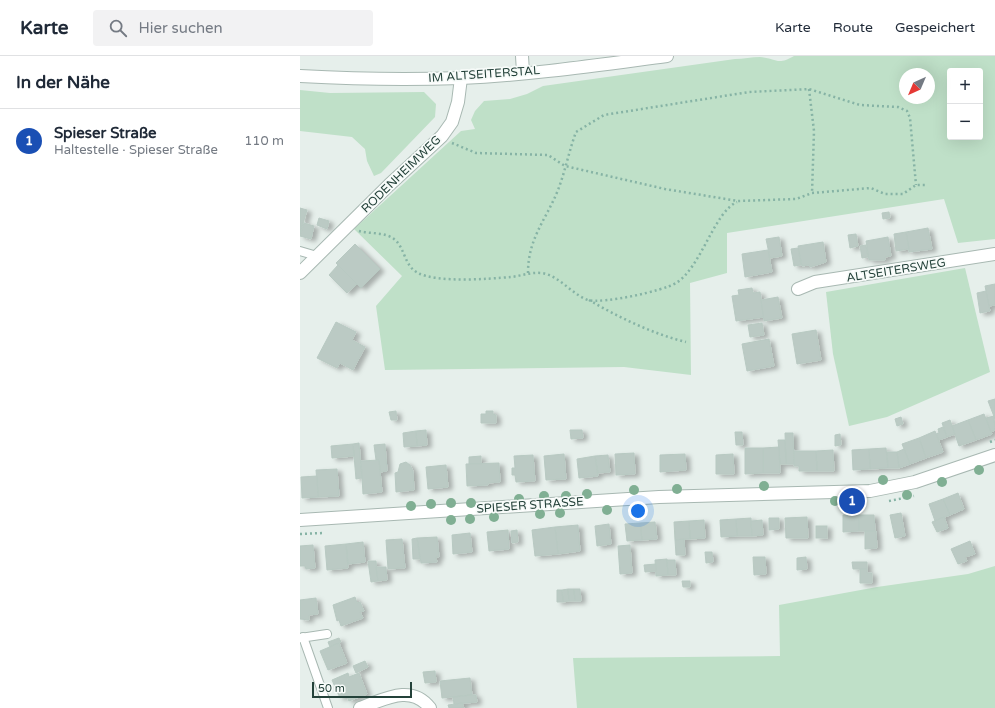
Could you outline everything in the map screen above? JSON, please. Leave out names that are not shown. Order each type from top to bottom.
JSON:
[{"type":"street","points":[[522,56],[523,72]]},
{"type":"street","name":"IM ALTSEITERSTAL","points":[[300,76],[339,78],[461,78],[567,69],[667,56]]},
{"type":"street","name":"RODENHEIMWEG","points":[[300,273],[348,225],[442,136],[452,122],[458,102],[461,78]]},
{"type":"street","name":"ALTSEITERSWEG","points":[[798,288],[815,282],[995,254]]},
{"type":"street","name":"SPIESER STRASSE","points":[[300,520],[651,497],[870,491],[915,482],[995,455]]},
{"type":"street","points":[[360,708],[397,694],[414,695],[425,702],[430,708]]},
{"type":"lane","points":[[300,251],[317,256]]},
{"type":"lane","points":[[326,634],[302,638],[328,708]]},
{"type":"path","points":[[809,89],[814,131],[812,193]]},
{"type":"path","points":[[528,273],[528,260],[532,243],[540,223],[550,207],[576,132],[604,115],[749,92],[809,89],[860,105],[898,107],[907,111],[910,118],[916,185]]},
{"type":"path","points":[[442,136],[455,145],[476,153],[548,155],[565,166],[665,189],[738,201],[796,199],[812,193],[871,188],[885,194],[903,194],[916,185],[926,185]]},
{"type":"path","points":[[588,300],[613,300],[665,287],[677,282],[688,273],[710,236],[732,204],[738,201]]},
{"type":"path","points":[[348,225],[360,231],[388,236],[394,239],[413,269],[428,276],[438,279],[491,278],[513,277],[528,273],[542,273],[604,309],[654,331],[686,342]]},
{"type":"green space","points":[[794,56],[995,56],[995,239],[958,243],[944,199],[727,233],[727,273],[690,283],[691,375],[624,367],[385,370],[376,306],[402,276],[354,229],[461,131],[475,129],[471,120],[475,111],[484,101],[510,99],[527,94],[543,86],[735,59],[760,57],[784,61]]},
{"type":"green space","points":[[300,90],[330,93],[424,92],[436,104],[435,117],[381,173],[374,176],[367,161],[365,149],[352,137],[300,131]]},
{"type":"green space","points":[[965,268],[990,372],[887,417],[849,426],[833,354],[826,292]]},
{"type":"green space","points":[[995,566],[995,708],[577,708],[573,658],[780,656],[779,605],[877,587],[968,574]]},
{"type":"building","points":[[300,208],[307,210],[300,234]]},
{"type":"building","points":[[889,212],[890,218],[883,219],[882,213]]},
{"type":"building","points":[[319,218],[329,221],[327,229],[317,225]]},
{"type":"building","points":[[304,223],[314,226],[311,239],[300,236]]},
{"type":"building","points":[[928,228],[932,249],[909,252],[906,232]]},
{"type":"building","points":[[906,232],[909,249],[896,251],[894,234]]},
{"type":"building","points":[[856,234],[858,246],[850,248],[848,235]]},
{"type":"building","points":[[779,237],[782,256],[770,258],[766,239]]},
{"type":"building","points":[[888,237],[891,256],[885,257],[885,260],[869,260],[866,241]]},
{"type":"building","points":[[823,242],[826,262],[810,267],[809,265],[802,266],[798,246]]},
{"type":"building","points":[[355,244],[380,269],[361,288],[336,263]]},
{"type":"building","points":[[866,245],[868,257],[862,258],[860,246]]},
{"type":"building","points":[[798,248],[801,265],[794,266],[791,249]]},
{"type":"building","points":[[768,250],[772,272],[745,277],[742,254]]},
{"type":"building","points":[[338,265],[357,284],[347,293],[329,275]]},
{"type":"building","points":[[995,284],[995,305],[989,306],[985,286]]},
{"type":"building","points":[[752,288],[753,293],[760,292],[764,317],[736,321],[732,296],[739,295],[738,290]]},
{"type":"building","points":[[986,291],[990,311],[980,313],[977,293]]},
{"type":"building","points":[[778,297],[782,318],[764,321],[761,300]]},
{"type":"building","points":[[336,322],[356,332],[352,340],[365,347],[353,370],[340,363],[337,368],[317,358]]},
{"type":"building","points":[[762,323],[764,335],[750,337],[748,325]]},
{"type":"building","points":[[816,330],[821,360],[797,364],[792,334]]},
{"type":"building","points":[[769,339],[774,366],[747,371],[742,344]]},
{"type":"building","points":[[995,399],[995,419],[988,401]]},
{"type":"building","points":[[396,411],[397,420],[391,420],[389,412]]},
{"type":"building","points":[[486,411],[493,411],[493,414],[496,415],[496,423],[481,423],[481,414],[486,414]]},
{"type":"building","points":[[984,414],[992,434],[976,440],[968,420]]},
{"type":"building","points":[[994,416],[995,430],[991,432],[986,418]]},
{"type":"building","points":[[901,417],[903,424],[897,426],[895,419]]},
{"type":"building","points":[[950,420],[955,434],[947,437],[942,423]]},
{"type":"building","points":[[968,420],[976,440],[959,446],[952,426]]},
{"type":"building","points":[[943,427],[947,437],[939,440],[936,434],[939,433],[938,429]]},
{"type":"building","points":[[426,430],[427,445],[417,446],[416,431]]},
{"type":"building","points":[[570,430],[582,430],[583,438],[571,439]]},
{"type":"building","points":[[416,431],[417,446],[404,447],[403,433]]},
{"type":"building","points":[[935,431],[943,452],[926,458],[919,438]]},
{"type":"building","points":[[735,432],[742,432],[743,445],[736,445]]},
{"type":"building","points":[[785,433],[793,433],[794,464],[786,464]]},
{"type":"building","points":[[840,434],[841,445],[835,446],[835,435]]},
{"type":"building","points":[[919,438],[926,458],[910,464],[902,444]]},
{"type":"building","points":[[778,440],[785,440],[786,464],[780,464]]},
{"type":"building","points":[[359,443],[362,478],[356,479],[353,444]]},
{"type":"building","points":[[353,444],[354,456],[332,458],[331,446]]},
{"type":"building","points":[[385,444],[387,471],[380,472],[379,460],[376,460],[374,445]]},
{"type":"building","points":[[779,447],[780,473],[763,473],[763,448]]},
{"type":"building","points":[[745,448],[763,448],[763,473],[745,474]]},
{"type":"building","points":[[886,448],[888,468],[870,469],[869,449]]},
{"type":"building","points":[[869,449],[870,469],[853,470],[852,450]]},
{"type":"building","points":[[904,449],[910,464],[899,468],[897,452]]},
{"type":"building","points":[[833,450],[834,471],[817,471],[816,451]]},
{"type":"building","points":[[794,451],[816,451],[817,471],[799,471],[799,466],[794,466]]},
{"type":"building","points":[[887,452],[897,452],[899,468],[888,468]]},
{"type":"building","points":[[634,453],[635,474],[616,475],[615,454]]},
{"type":"building","points":[[564,454],[566,479],[546,480],[544,456]]},
{"type":"building","points":[[685,454],[686,470],[660,472],[660,455]]},
{"type":"building","points":[[733,454],[734,474],[716,474],[716,455]]},
{"type":"building","points":[[533,455],[535,481],[516,482],[515,475],[512,475],[512,468],[515,468],[514,456]]},
{"type":"building","points":[[608,455],[610,472],[598,473],[595,456]]},
{"type":"building","points":[[481,456],[481,464],[469,464],[469,457]]},
{"type":"building","points":[[595,456],[598,476],[579,478],[577,459]]},
{"type":"building","points":[[379,460],[382,492],[363,494],[361,461]]},
{"type":"building","points":[[406,462],[410,465],[413,471],[414,490],[396,492],[395,473],[398,472],[400,464]]},
{"type":"building","points":[[499,463],[500,482],[488,483],[488,485],[467,486],[466,464]]},
{"type":"building","points":[[446,465],[448,487],[428,489],[426,467]]},
{"type":"building","points":[[337,469],[339,496],[318,497],[316,470]]},
{"type":"building","points":[[317,476],[318,497],[302,498],[301,477]]},
{"type":"building","points":[[958,493],[964,509],[950,515],[943,499]]},
{"type":"building","points":[[943,499],[950,515],[935,521],[929,504]]},
{"type":"building","points":[[901,513],[905,536],[895,538],[890,515]]},
{"type":"building","points":[[843,515],[859,515],[859,531],[843,532]]},
{"type":"building","points":[[859,515],[874,515],[875,531],[859,531]]},
{"type":"building","points":[[807,517],[808,538],[786,538],[785,518]]},
{"type":"building","points":[[944,517],[948,528],[937,532],[932,522]]},
{"type":"building","points":[[751,518],[752,536],[737,536],[736,519]]},
{"type":"building","points":[[769,518],[779,518],[779,529],[769,530]]},
{"type":"building","points":[[736,519],[737,536],[721,537],[720,520]]},
{"type":"building","points":[[704,520],[705,538],[690,539],[689,521]]},
{"type":"building","points":[[762,520],[763,535],[752,536],[751,521]]},
{"type":"building","points":[[689,521],[690,539],[675,540],[674,522]]},
{"type":"building","points":[[655,522],[657,539],[642,540],[640,523]]},
{"type":"building","points":[[640,523],[642,540],[627,541],[625,524]]},
{"type":"building","points":[[609,524],[611,544],[597,546],[595,526]]},
{"type":"building","points":[[578,525],[580,551],[558,554],[555,527]]},
{"type":"building","points":[[816,526],[827,526],[827,538],[816,538]]},
{"type":"building","points":[[555,527],[558,554],[535,556],[532,530]]},
{"type":"building","points":[[508,530],[509,549],[489,551],[487,532]]},
{"type":"building","points":[[517,530],[518,542],[512,543],[511,531]]},
{"type":"building","points":[[865,531],[876,531],[877,548],[865,549]]},
{"type":"building","points":[[470,533],[472,552],[453,554],[452,535]]},
{"type":"building","points":[[437,537],[439,557],[436,557],[437,562],[421,563],[417,538]]},
{"type":"building","points":[[417,538],[420,559],[413,559],[412,539]]},
{"type":"building","points":[[402,539],[405,568],[388,569],[386,540]]},
{"type":"building","points":[[684,539],[685,555],[676,555],[675,540]]},
{"type":"building","points":[[970,541],[975,554],[965,557],[967,561],[958,564],[951,549]]},
{"type":"building","points":[[363,542],[365,562],[348,564],[346,544]]},
{"type":"building","points":[[346,544],[348,568],[327,570],[325,546]]},
{"type":"building","points":[[313,545],[315,568],[306,569],[305,566],[300,566],[300,546]]},
{"type":"building","points":[[630,545],[632,573],[620,574],[618,546]]},
{"type":"building","points":[[705,552],[712,552],[713,562],[706,563]]},
{"type":"building","points":[[753,557],[765,557],[766,574],[754,575]]},
{"type":"building","points":[[806,557],[807,569],[797,570],[797,558]]},
{"type":"building","points":[[667,559],[668,575],[656,576],[655,560]]},
{"type":"building","points":[[667,560],[675,560],[676,575],[668,575]]},
{"type":"building","points":[[368,561],[376,561],[378,581],[371,582]]},
{"type":"building","points":[[852,562],[867,562],[867,569],[853,569]]},
{"type":"building","points":[[656,564],[656,571],[645,572],[644,565]]},
{"type":"building","points":[[376,567],[386,567],[387,580],[378,581]]},
{"type":"building","points":[[860,569],[867,569],[867,573],[872,573],[872,583],[860,583]]},
{"type":"building","points":[[682,581],[690,581],[690,587],[683,587]]},
{"type":"building","points":[[568,589],[569,601],[563,602],[562,590]]},
{"type":"building","points":[[568,589],[574,589],[575,601],[569,601]]},
{"type":"building","points":[[574,589],[580,589],[581,601],[575,601]]},
{"type":"building","points":[[557,590],[562,590],[563,602],[557,602]]},
{"type":"building","points":[[355,597],[357,603],[360,602],[364,611],[360,612],[363,618],[341,626],[339,620],[337,621],[333,605]]},
{"type":"building","points":[[316,598],[318,614],[309,615],[309,620],[300,619],[300,600]]},
{"type":"building","points":[[339,638],[341,642],[330,647],[328,642]]},
{"type":"building","points":[[339,643],[347,663],[328,670],[320,651]]},
{"type":"building","points":[[365,661],[368,667],[356,673],[353,666]]},
{"type":"building","points":[[435,671],[436,682],[425,683],[423,672]]},
{"type":"building","points":[[348,673],[349,677],[359,673],[367,694],[349,701],[346,695],[340,698],[332,680]]},
{"type":"building","points":[[470,678],[472,695],[442,698],[440,681]]},
{"type":"building","points":[[476,695],[477,702],[454,704],[453,697]]},
{"type":"building","points":[[462,703],[464,708],[449,708],[448,705]]},
{"type":"place","name":"Spieser Straße","points":[[852,501]]}]
